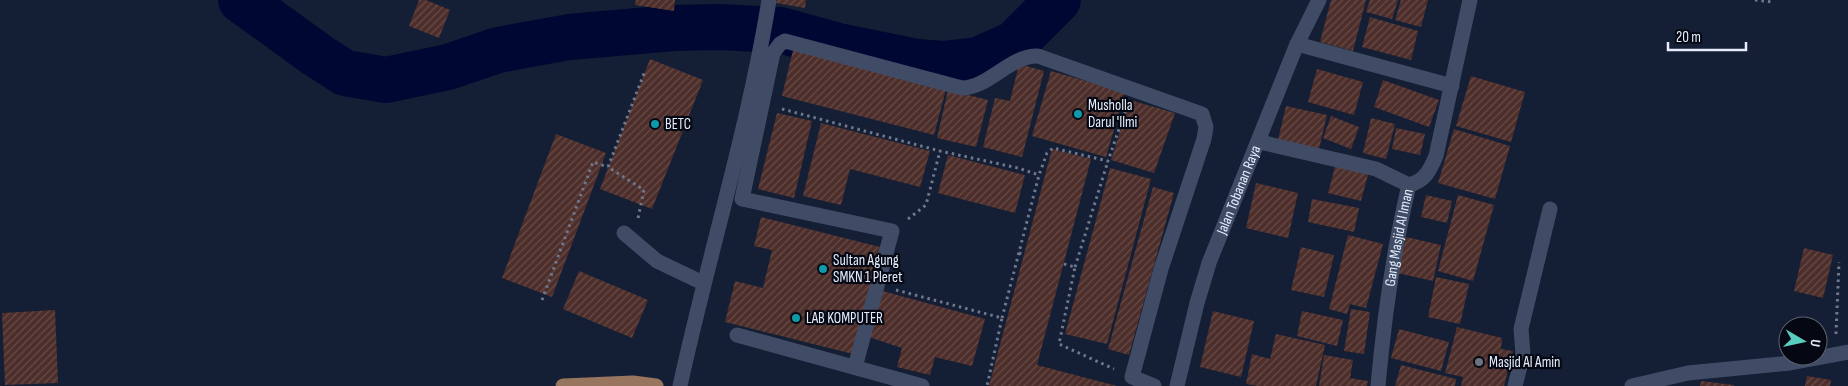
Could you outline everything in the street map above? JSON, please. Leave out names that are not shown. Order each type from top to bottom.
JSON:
[{"type":"main road","points":[[563,386],[633,383],[656,386]]},
{"type":"street","points":[[680,386],[703,283],[761,48],[769,0]]},
{"type":"street","name":"Jalan Tobanan Raya","points":[[1177,386],[1209,263],[1260,142],[1297,44],[1319,0]]},
{"type":"street","points":[[1409,185],[1427,176],[1432,166],[1452,86],[1470,0]]},
{"type":"street","points":[[855,367],[892,231],[742,199],[773,53],[785,41],[962,88],[972,88],[1031,56],[1038,56],[1132,91],[1202,114],[1206,127],[1161,269],[1132,377],[1154,386]]},
{"type":"street","points":[[1297,44],[1452,86]]},
{"type":"street","name":"Gang Masjid Al Iman","points":[[1260,142],[1376,169],[1409,185],[1396,237],[1384,313],[1378,386]]},
{"type":"street","points":[[1515,386],[1523,354],[1521,329],[1550,209]]},
{"type":"street","points":[[628,237],[657,261],[703,283]]},
{"type":"street","points":[[737,335],[922,386]]},
{"type":"street","points":[[1632,386],[1688,373],[1790,363],[1841,353]]},
{"type":"path","points":[[1756,0],[1772,2]]},
{"type":"path","points":[[608,167],[645,71]]},
{"type":"path","points":[[1132,91],[1075,266],[1059,344],[1132,377]]},
{"type":"path","points":[[762,104],[940,151],[982,158],[1039,175]]},
{"type":"path","points":[[986,386],[1039,175],[1050,148],[1108,161]]},
{"type":"path","points":[[892,231],[926,205],[940,151]]},
{"type":"path","points":[[542,300],[593,162],[608,167],[644,190],[628,237]]},
{"type":"path","points":[[1019,253],[1024,255]]},
{"type":"path","points":[[1840,262],[1841,353]]},
{"type":"path","points":[[1064,264],[1075,266]]},
{"type":"path","points":[[877,285],[1002,318]]},
{"type":"building","points":[[419,0],[426,0],[450,10],[439,38],[409,26]]},
{"type":"building","points":[[636,0],[675,0],[674,11],[635,5]]},
{"type":"building","points":[[777,0],[806,0],[805,8],[776,3]]},
{"type":"building","points":[[1331,0],[1366,0],[1353,51],[1320,42]]},
{"type":"building","points":[[1370,0],[1398,0],[1392,19],[1366,12]]},
{"type":"building","points":[[1401,0],[1428,0],[1421,27],[1395,20]]},
{"type":"building","points":[[1370,17],[1418,31],[1411,60],[1362,47]]},
{"type":"building","points":[[793,50],[946,89],[934,135],[782,96]]},
{"type":"building","name":"BETC","points":[[650,59],[703,80],[652,209],[600,189]]},
{"type":"building","points":[[1019,64],[1044,71],[1022,157],[983,147],[995,98],[1010,101]]},
{"type":"building","points":[[1317,69],[1363,82],[1354,115],[1308,102]]},
{"type":"building","name":"Musholla Darul 'Ilmi","points":[[1051,71],[1125,92],[1106,157],[1032,136]]},
{"type":"building","points":[[1471,76],[1525,92],[1511,142],[1456,126]]},
{"type":"building","points":[[1383,80],[1439,100],[1429,127],[1374,107]]},
{"type":"building","points":[[948,90],[988,100],[976,147],[937,138]]},
{"type":"building","points":[[1130,100],[1175,113],[1154,173],[1111,160]]},
{"type":"building","points":[[1286,106],[1327,115],[1319,149],[1278,140]]},
{"type":"building","points":[[777,113],[812,121],[794,198],[758,189]]},
{"type":"building","points":[[1331,116],[1359,127],[1351,149],[1323,138]]},
{"type":"building","points":[[1371,118],[1395,124],[1386,159],[1363,153]]},
{"type":"building","points":[[821,123],[930,151],[920,187],[850,169],[841,205],[803,196]]},
{"type":"building","points":[[1396,128],[1425,134],[1420,155],[1392,149]]},
{"type":"building","points":[[1454,129],[1510,146],[1495,199],[1438,183]]},
{"type":"building","points":[[556,134],[606,153],[552,297],[502,278]]},
{"type":"building","points":[[1052,149],[1091,159],[1037,365],[1117,386],[989,386]]},
{"type":"building","points":[[948,155],[1025,175],[1015,213],[938,193]]},
{"type":"building","points":[[1336,163],[1369,171],[1361,201],[1328,193]]},
{"type":"building","points":[[1110,168],[1151,179],[1107,344],[1065,334]]},
{"type":"building","points":[[1256,183],[1298,193],[1288,238],[1246,228]]},
{"type":"building","points":[[1153,187],[1174,193],[1129,355],[1108,349]]},
{"type":"building","points":[[1426,195],[1452,201],[1447,223],[1421,217]]},
{"type":"building","points":[[1458,195],[1494,205],[1473,281],[1438,271]]},
{"type":"building","points":[[1312,199],[1359,208],[1354,232],[1308,222]]},
{"type":"building","points":[[761,217],[884,248],[857,355],[725,322],[735,281],[763,288],[772,250],[754,246]]},
{"type":"building","points":[[1348,235],[1383,244],[1366,308],[1350,304],[1347,314],[1329,309]]},
{"type":"building","points":[[1406,237],[1441,245],[1433,281],[1397,273]]},
{"type":"building","points":[[1301,247],[1334,255],[1324,297],[1291,290]]},
{"type":"building","points":[[1804,248],[1833,255],[1823,298],[1794,291]]},
{"type":"building","points":[[579,271],[648,300],[632,338],[563,309]]},
{"type":"building","points":[[1436,277],[1469,284],[1460,324],[1428,317]]},
{"type":"building","points":[[879,290],[985,319],[972,366],[935,357],[930,375],[897,367],[902,348],[866,336]]},
{"type":"building","points":[[1351,309],[1370,312],[1364,354],[1344,351]]},
{"type":"building","points":[[55,310],[58,383],[5,385],[2,313]]},
{"type":"building","points":[[1213,311],[1254,321],[1241,377],[1200,367]]},
{"type":"building","points":[[1302,311],[1343,320],[1337,346],[1297,336]]},
{"type":"building","name":"Masjid Al Amin","points":[[1457,327],[1502,338],[1501,349],[1513,351],[1504,386],[1461,386],[1463,377],[1445,373]]},
{"type":"building","points":[[1399,329],[1449,342],[1441,371],[1391,358]]},
{"type":"building","points":[[1276,334],[1325,345],[1316,386],[1258,386],[1246,384],[1252,354],[1270,359]]},
{"type":"building","points":[[1324,355],[1353,360],[1350,378],[1368,381],[1367,386],[1319,386]]},
{"type":"building","points":[[1401,365],[1456,379],[1455,386],[1395,386]]},
{"type":"building","points":[[1807,376],[1831,380],[1830,386],[1805,386]]},
{"type":"building","points":[[1701,381],[1734,385],[1734,386],[1700,386]]},
{"type":"waterway","points":[[241,0],[345,73],[386,80],[448,67],[498,50],[569,37],[674,28],[718,27],[780,30],[838,46],[917,62],[943,64],[978,60],[1014,44],[1058,0]]},
{"type":"place","name":"Musholla Darul 'Ilmi","points":[[1078,114]]},
{"type":"place","name":"BETC","points":[[655,124]]},
{"type":"place","name":"Sultan Agung SMKN 1 Pleret","points":[[823,269]]},
{"type":"place","name":"LAB KOMPUTER","points":[[796,318]]},
{"type":"place","name":"Masjid Al Amin","points":[[1479,362]]}]
